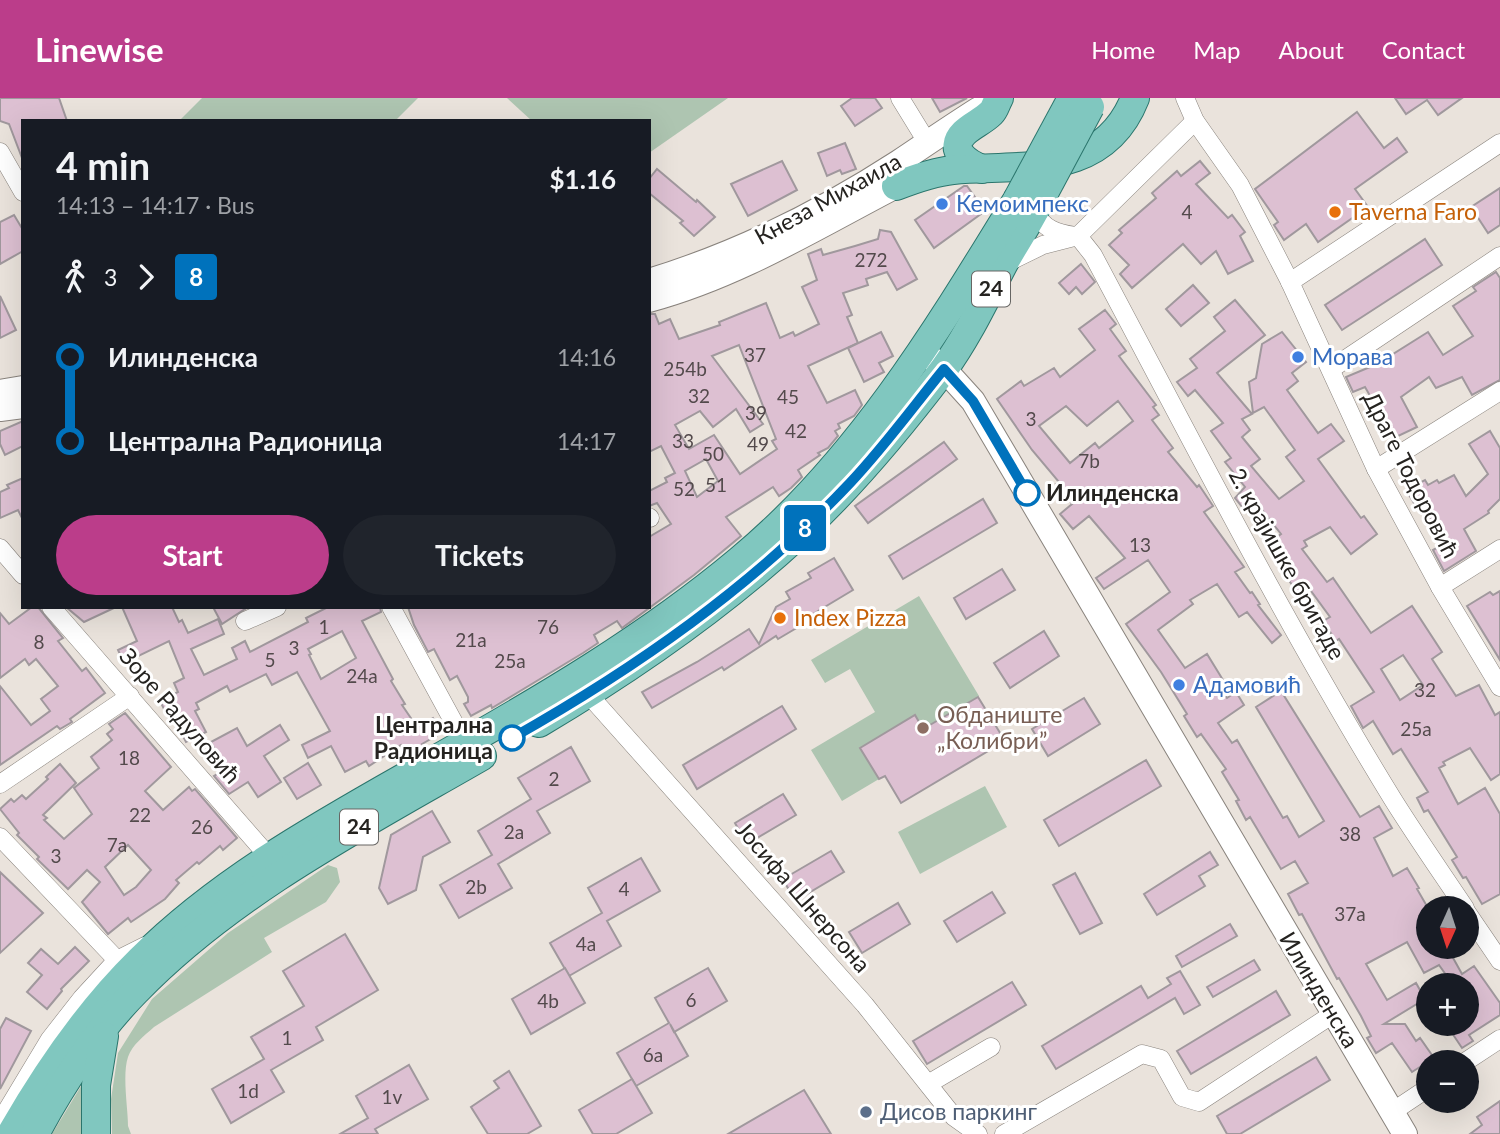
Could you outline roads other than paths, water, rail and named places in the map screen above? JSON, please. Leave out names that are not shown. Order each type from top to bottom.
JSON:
[{"type":"main road","points":[[982,169],[970,165],[959,154],[957,147],[964,133],[991,113],[998,98]]},
{"type":"main road","points":[[896,186],[929,174],[1051,164],[1087,153],[1120,125],[1135,98]]},
{"type":"main road","name":"24","points":[[35,1134],[60,1091],[107,1024],[134,992],[186,943],[261,888],[379,814],[588,694],[705,614],[803,531],[877,453],[944,369],[967,335],[1004,264],[1029,206],[1086,101]]},
{"type":"main road","name":"24","points":[[11,1134],[44,1079],[86,1019],[121,979],[198,909],[270,858],[342,813],[557,689],[630,642],[741,559],[783,522],[832,472],[872,421],[1029,206]]},
{"type":"main road","points":[[96,1134],[96,1085],[107,1024]]},
{"type":"street","points":[[900,98],[927,142]]},
{"type":"street","name":"Кнеза Михаила","points":[[651,280],[692,268],[771,234],[898,163],[998,98]]},
{"type":"street","name":"Драге Тодоровић","points":[[1185,98],[1195,121],[1240,185],[1290,282],[1376,469],[1440,587],[1500,687]]},
{"type":"street","points":[[1004,264],[1043,246],[1078,236],[1195,121]]},
{"type":"street","name":"Кнеза Михаила","points":[[651,299],[693,287],[765,256],[896,186],[904,174],[920,162],[927,142]]},
{"type":"street","points":[[1290,282],[1500,143]]},
{"type":"street","points":[[0,152],[21,189]]},
{"type":"street","points":[[1029,206],[1048,229],[1078,236]]},
{"type":"street","name":"2. крајишке бригаде","points":[[1078,236],[1093,254],[1271,589],[1329,691],[1393,799],[1457,896]]},
{"type":"street","points":[[1331,369],[1500,256]]},
{"type":"street","name":"Илинденска","points":[[922,351],[944,369],[973,401],[1405,1134]]},
{"type":"street","points":[[0,392],[21,388]]},
{"type":"street","points":[[1376,469],[1500,391]]},
{"type":"street","points":[[0,409],[21,406]]},
{"type":"street","points":[[1440,587],[1500,549]]},
{"type":"street","points":[[3,558],[21,573]]},
{"type":"street","name":"Зоре Радуловић","points":[[53,609],[270,858]]},
{"type":"street","points":[[246,621],[273,609]]},
{"type":"street","points":[[392,609],[465,743]]},
{"type":"street","name":"Јосифа Шнерсона","points":[[588,694],[769,894],[865,1005],[954,1117],[978,1134]]},
{"type":"street","points":[[0,784],[130,696]]},
{"type":"street","points":[[0,837],[117,960]]},
{"type":"street","name":"2. крајишке бригаде","points":[[1479,929],[1500,961]]},
{"type":"street","points":[[0,1122],[50,1039],[82,998],[117,960],[170,933]]},
{"type":"street","points":[[1004,1134],[1142,1054],[1161,1059],[1182,1097],[1199,1102],[1333,1014]]},
{"type":"street","points":[[1479,1053],[1500,1039]]},
{"type":"street","points":[[928,1084],[991,1047]]},
{"type":"street","points":[[1392,1112],[1416,1096]]},
{"type":"place","name":"Кемоимпекс","points":[[942,204]]},
{"type":"place","name":"Taverna Faro","points":[[1335,212]]},
{"type":"place","name":"Морава","points":[[1298,357]]},
{"type":"place","name":"Илинденска","points":[[1027,493]]},
{"type":"place","name":"Index Pizza","points":[[780,618]]},
{"type":"place","name":"Адамовић","points":[[1179,685]]},
{"type":"place","name":"Обданиште „Колибри”","points":[[923,728]]},
{"type":"place","name":"Централна Радионица","points":[[512,738]]},
{"type":"place","name":"Дисов паркинг","points":[[866,1112]]}]
